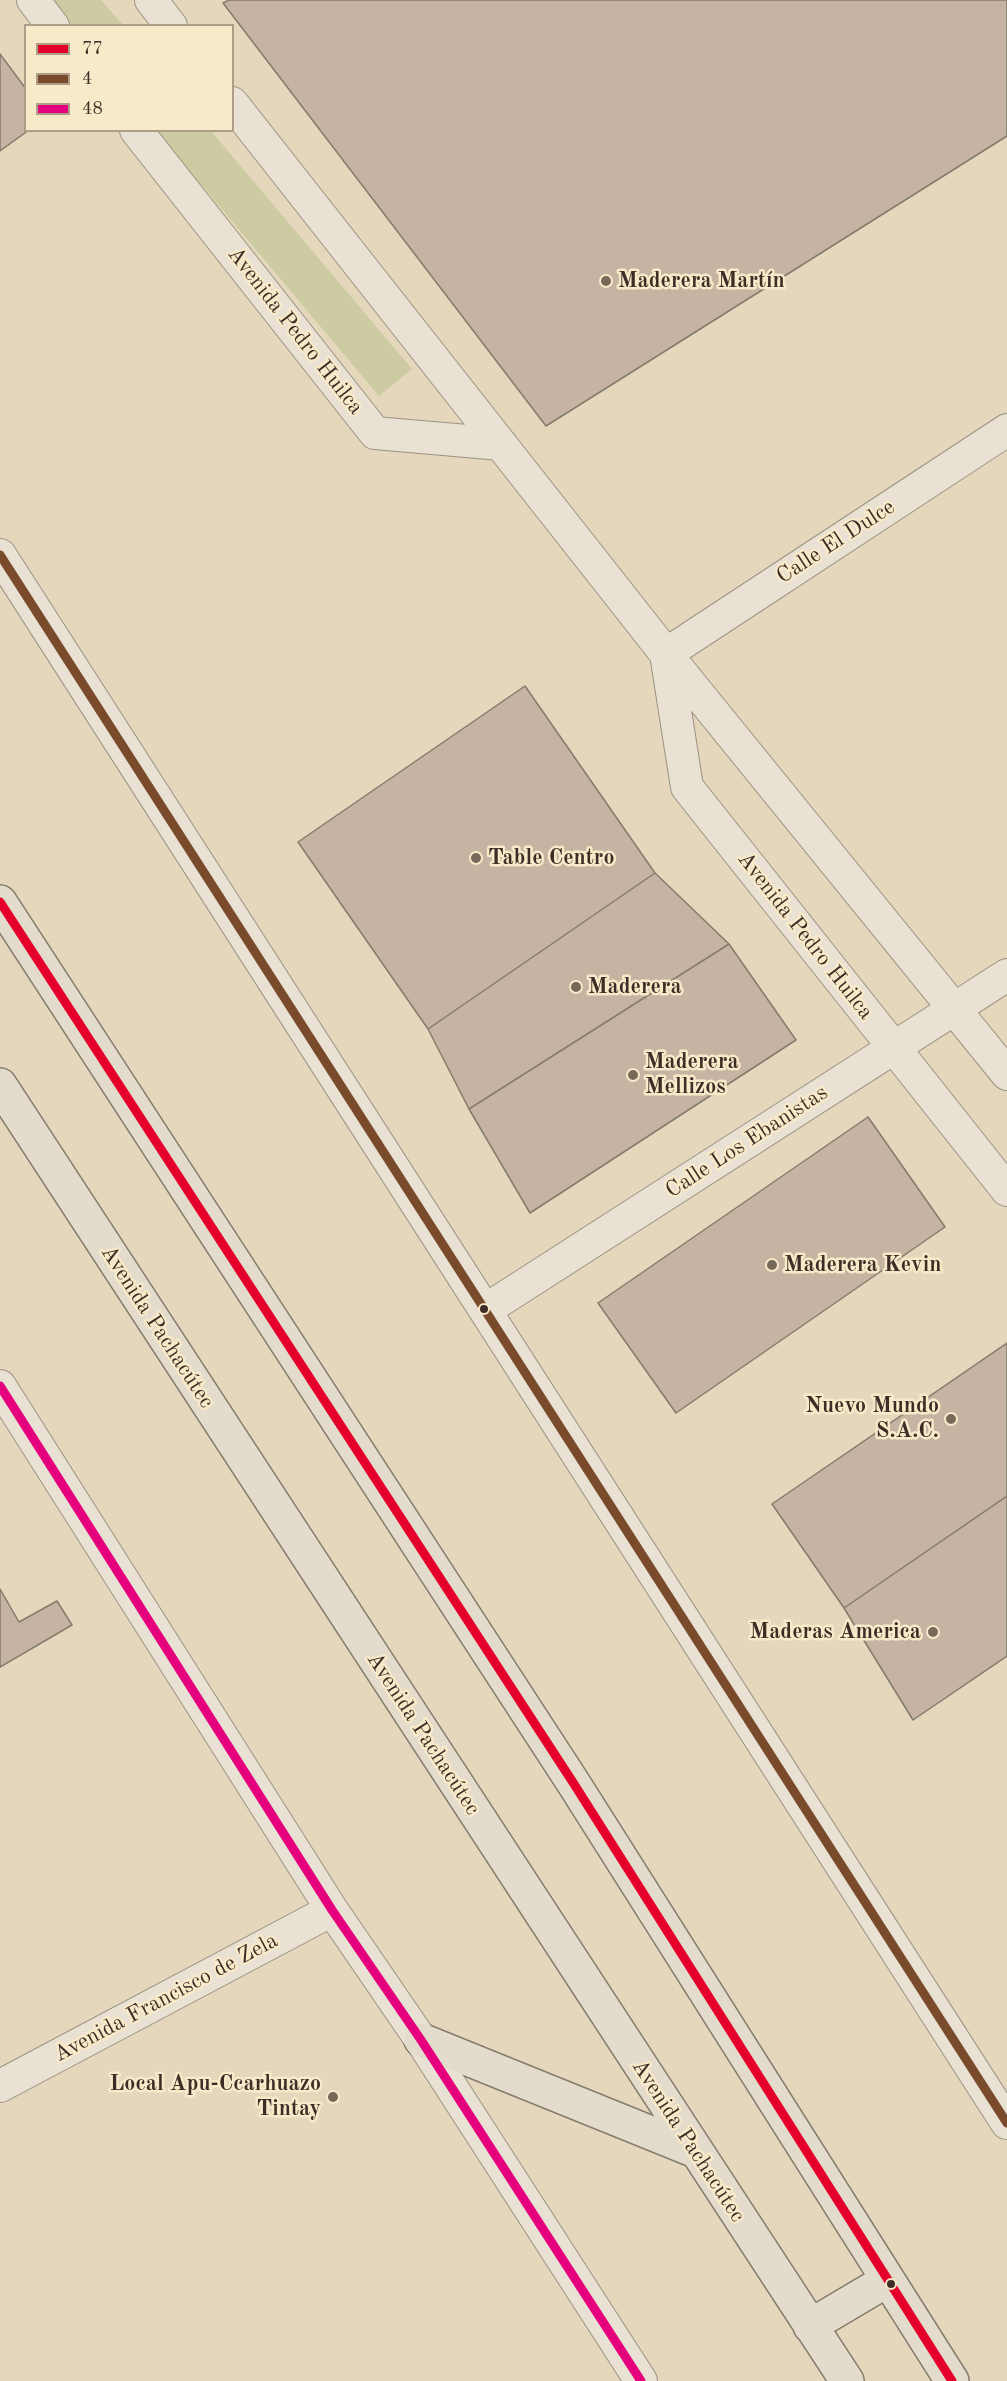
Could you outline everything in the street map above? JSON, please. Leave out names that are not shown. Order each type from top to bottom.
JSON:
[{"type":"main road","points":[[0,902],[574,1784],[886,2281],[952,2381]]},
{"type":"main road","name":"Avenida Pachacútec","points":[[0,1085],[693,2150],[847,2381]]},
{"type":"main road","points":[[421,2040],[693,2150]]},
{"type":"main road","points":[[810,2325],[886,2281]]},
{"type":"street","points":[[33,0],[51,24]]},
{"type":"street","points":[[151,0],[169,24]]},
{"type":"street","points":[[234,106],[666,654],[1007,1074]]},
{"type":"street","name":"Avenida Pedro Huilca","points":[[138,132],[375,433],[501,444]]},
{"type":"street","name":"Calle El Dulce","points":[[666,654],[1007,430]]},
{"type":"street","points":[[0,555],[487,1309],[1007,2123]]},
{"type":"street","name":"Avenida Pedro Huilca","points":[[666,654],[687,787],[1007,1190]]},
{"type":"street","name":"Calle Los Ebanistas","points":[[487,1309],[1007,975]]},
{"type":"street","points":[[0,1386],[332,1910],[421,2040],[641,2381]]},
{"type":"street","name":"Avenida Francisco de Zela","points":[[0,2086],[332,1910]]},
{"type":"green space","points":[[46,0],[101,0],[122,24],[66,24]]},
{"type":"green space","points":[[157,132],[212,132],[412,369],[379,396]]},
{"type":"building","name":"Maderera Martín","points":[[229,0],[1007,0],[1007,136],[546,426],[223,3]]},
{"type":"building","points":[[0,54],[24,86],[24,132],[26,132],[0,151]]},
{"type":"building","name":"Table Centro","points":[[525,686],[655,873],[428,1029],[298,842]]},
{"type":"building","name":"Maderera","points":[[655,873],[729,944],[469,1109],[428,1029]]},
{"type":"building","name":"Maderera Mellizos","points":[[729,944],[796,1040],[530,1213],[469,1109]]},
{"type":"building","name":"Maderera Kevin","points":[[868,1117],[945,1227],[676,1413],[598,1303]]},
{"type":"building","name":"Nuevo Mundo S.A.C.","points":[[1007,1343],[1007,1496],[844,1608],[772,1504]]},
{"type":"building","name":"Maderas America","points":[[1007,1496],[1007,1656],[913,1720],[844,1608]]},
{"type":"building","points":[[0,1589],[19,1622],[57,1601],[72,1625],[0,1667]]},
{"type":"transit line","name":"4","points":[[0,555],[1007,2123]]},
{"type":"transit line","name":"77","points":[[0,902],[574,1784],[952,2381]]},
{"type":"transit line","name":"48","points":[[0,1386],[332,1910],[421,2040],[641,2381]]},
{"type":"place","name":"Maderera Martín","points":[[606,281]]},
{"type":"place","name":"Table Centro","points":[[476,858]]},
{"type":"place","name":"Maderera","points":[[576,987]]},
{"type":"place","name":"Maderera Mellizos","points":[[633,1075]]},
{"type":"place","name":"Maderera Kevin","points":[[772,1265]]},
{"type":"place","name":"Nuevo Mundo S.A.C.","points":[[951,1419]]},
{"type":"place","name":"Maderas America","points":[[933,1632]]},
{"type":"place","name":"Local Apu-Ccarhuazo Tintay","points":[[333,2097]]}]
